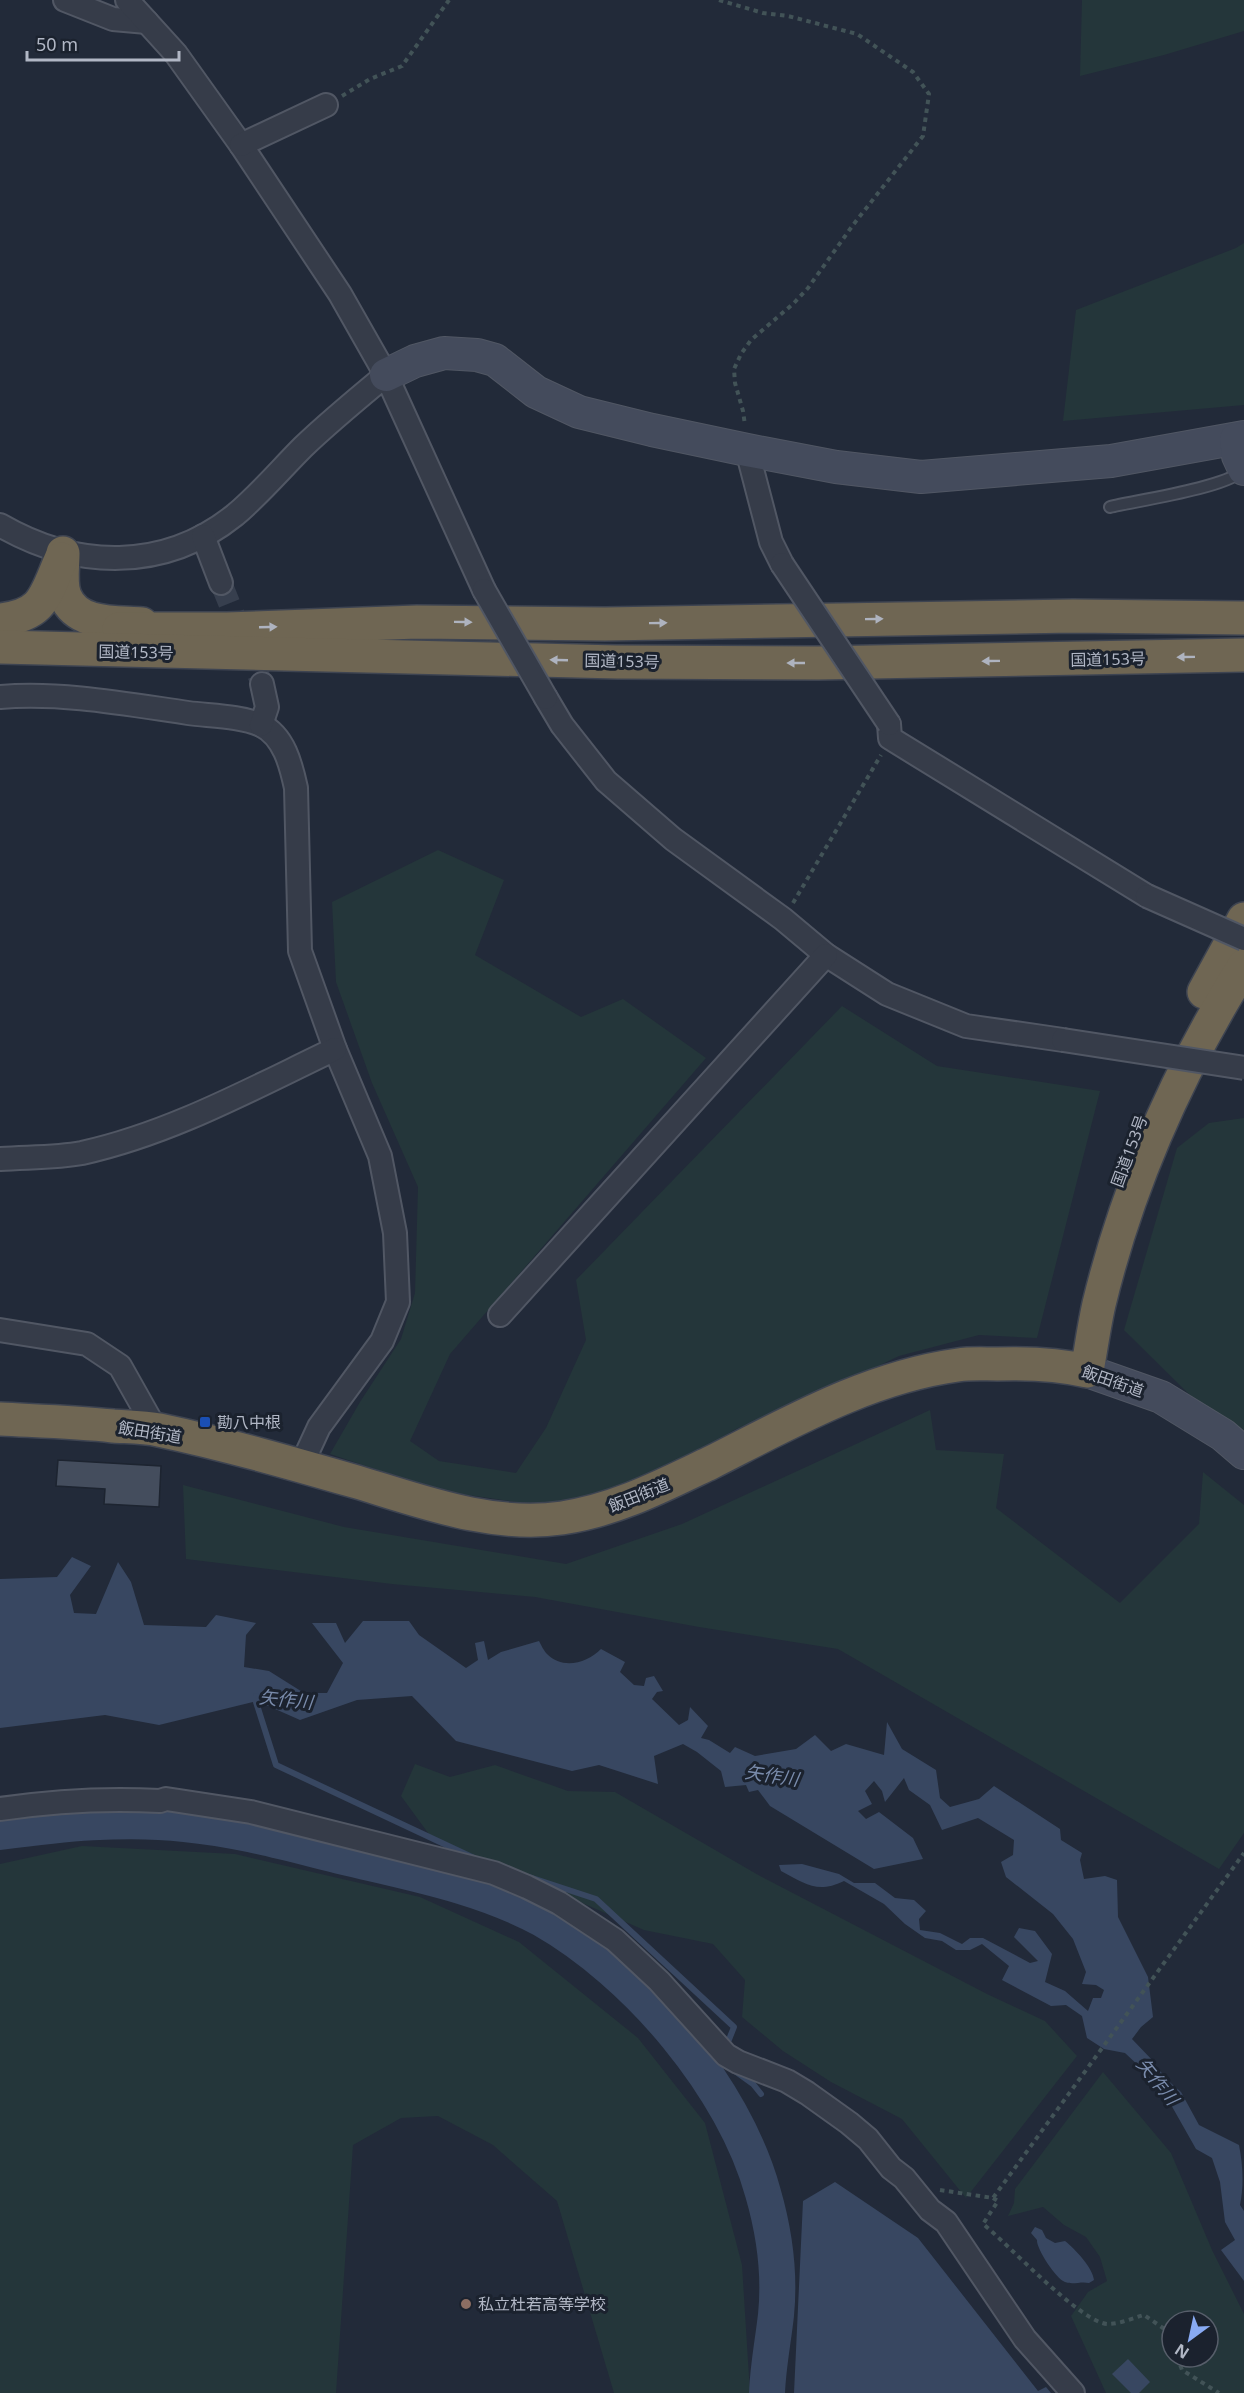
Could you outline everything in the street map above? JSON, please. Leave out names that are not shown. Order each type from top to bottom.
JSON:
[{"type":"highway","points":[[0,620],[27,615],[37,607],[44,598],[63,553]]},
{"type":"highway","points":[[63,553],[64,595],[70,606],[91,619],[227,629]]},
{"type":"highway","name":"国道153号","points":[[0,627],[227,629],[417,622],[605,624],[1073,616],[1244,618]]},
{"type":"highway","name":"国道153号","points":[[0,647],[617,662],[818,663],[1244,655]]},
{"type":"highway","points":[[0,656],[57,650]]},
{"type":"highway","name":"国道153号","points":[[1077,1369],[1089,1273],[1129,1147],[1179,1036],[1244,919]]},
{"type":"highway","name":"国道153号","points":[[1077,1369],[1135,1186],[1170,1101],[1224,998],[1244,966]]},
{"type":"highway","name":"飯田街道","points":[[0,1419],[156,1430],[301,1466],[480,1517],[523,1520],[560,1518],[596,1511],[656,1490],[814,1411],[863,1390],[909,1375],[959,1365],[1031,1363],[1077,1369]]},
{"type":"street","points":[[65,0],[113,19],[147,22]]},
{"type":"street","points":[[127,0],[176,54],[241,145],[340,294],[386,375],[484,590],[562,725],[606,781],[673,839],[783,919],[825,955],[887,994],[966,1026],[1244,1068]]},
{"type":"street","points":[[241,145],[326,105]]},
{"type":"street","points":[[0,525],[37,545],[87,557],[137,557],[165,550],[203,536],[233,516],[262,491],[327,425],[386,375],[415,361],[444,353],[477,355],[495,360],[536,392],[579,412],[747,450],[837,467],[921,477],[1111,461],[1240,438],[1238,456],[1244,469]]},
{"type":"street","points":[[747,450],[771,542],[782,564],[890,731],[1146,896],[1244,939]]},
{"type":"street","points":[[203,536],[221,583]]},
{"type":"street","points":[[261,725],[267,707],[262,684]]},
{"type":"street","points":[[1,700],[36,694],[235,719],[261,725],[274,735],[285,751],[296,788],[300,951],[335,1049],[380,1156],[395,1233],[398,1302],[382,1341],[319,1427],[301,1466]]},
{"type":"street","points":[[500,1315],[825,955]]},
{"type":"street","points":[[0,1159],[80,1153],[119,1143],[188,1119],[335,1049]]},
{"type":"street","points":[[0,1330],[87,1344],[120,1366],[156,1430]]},
{"type":"street","name":"飯田街道","points":[[1077,1369],[1161,1397],[1223,1435],[1244,1453]]},
{"type":"street","points":[[0,1809],[113,1798],[160,1802],[166,1799],[251,1812],[494,1873],[559,1903],[615,1940],[659,1981],[726,2055],[787,2081],[849,2123],[868,2139],[891,2168],[904,2178],[924,2202],[946,2222],[1025,2339],[1073,2393]]},
{"type":"lane","points":[[1110,507],[1211,484],[1237,476],[1244,469]]},
{"type":"path","points":[[326,105],[370,78],[402,66],[449,0]]},
{"type":"path","points":[[719,0],[763,13],[788,16],[857,34],[913,72],[928,94],[923,136],[853,225],[808,288],[751,340],[741,354],[734,369],[735,383],[743,411],[747,450]]},
{"type":"path","points":[[783,919],[868,779],[890,731]]},
{"type":"path","points":[[993,2198],[1244,1853]]},
{"type":"path","points":[[924,2202],[936,2189],[993,2198],[998,2201],[983,2224],[1000,2238],[1025,2265],[1064,2298],[1097,2322],[1108,2324],[1144,2315],[1160,2326]]},
{"type":"path","points":[[1182,2369],[1220,2393]]},
{"type":"shaded area","points":[[1082,0],[1244,0],[1244,31],[1164,55],[1080,76]]},
{"type":"shaded area","points":[[1244,243],[1244,405],[1063,421],[1076,310]]},
{"type":"shaded area","points":[[438,850],[504,880],[475,955],[581,1017],[623,999],[706,1058],[450,1354],[410,1441],[439,1461],[516,1473],[546,1428],[586,1340],[576,1280],[842,1006],[937,1066],[1100,1091],[1037,1338],[979,1335],[899,1356],[837,1386],[736,1429],[635,1489],[552,1507],[440,1491],[330,1454],[401,1339],[415,1293],[418,1187],[372,1083],[336,982],[332,902]]},
{"type":"shaded area","points":[[1244,1118],[1244,1430],[1196,1401],[1124,1330],[1177,1148],[1209,1123]]},
{"type":"shaded area","points":[[930,1410],[936,1450],[1004,1454],[996,1508],[1120,1603],[1199,1524],[1203,1472],[1244,1505],[1244,1833],[1219,1869],[838,1649],[699,1627],[535,1597],[392,1584],[186,1559],[183,1485],[344,1527],[566,1564],[682,1524]]},
{"type":"shaded area","points":[[415,1764],[450,1777],[495,1765],[568,1791],[615,1792],[760,1876],[987,1994],[1045,2021],[1077,2056],[966,2198],[902,2119],[831,2082],[783,2051],[742,2017],[745,1980],[713,1944],[644,1930],[431,1837],[401,1796]]},
{"type":"shaded area","points":[[82,1846],[235,1854],[420,1897],[519,1942],[638,2038],[705,2123],[742,2265],[750,2393],[614,2393],[557,2201],[493,2145],[438,2116],[401,2118],[353,2145],[336,2393],[0,2393],[0,1864]]},
{"type":"shaded area","points":[[1103,2072],[1171,2153],[1212,2250],[1244,2314],[1244,2393],[1106,2393],[1071,2316],[1088,2292],[1107,2281],[1100,2257],[1086,2237],[1064,2225],[1043,2207],[1008,2216],[1014,2203],[1015,2189]]},
{"type":"water","points":[[72,1557],[91,1566],[70,1595],[74,1613],[96,1614],[118,1562],[131,1582],[144,1625],[206,1627],[216,1615],[256,1623],[246,1635],[244,1667],[269,1671],[304,1693],[327,1693],[343,1663],[312,1623],[336,1623],[345,1643],[363,1621],[409,1621],[419,1635],[466,1668],[478,1660],[475,1643],[484,1641],[488,1660],[501,1652],[539,1641],[546,1653],[553,1659],[567,1663],[582,1661],[601,1649],[625,1662],[620,1672],[634,1685],[644,1686],[646,1678],[654,1676],[663,1691],[657,1692],[652,1699],[679,1725],[688,1720],[690,1707],[708,1726],[701,1738],[709,1740],[730,1753],[735,1747],[755,1756],[796,1749],[815,1735],[831,1751],[846,1744],[884,1755],[887,1722],[902,1749],[936,1770],[940,1798],[950,1807],[979,1799],[994,1786],[1060,1829],[1061,1840],[1082,1853],[1080,1860],[1084,1879],[1105,1876],[1117,1880],[1118,1917],[1148,1977],[1153,2017],[1132,2039],[1155,2063],[1165,2078],[1181,2092],[1199,2125],[1239,2145],[1242,2175],[1240,2205],[1244,2211],[1244,2281],[1221,2250],[1235,2240],[1225,2222],[1220,2182],[1212,2158],[1196,2149],[1170,2103],[1141,2068],[1125,2053],[1104,2049],[1087,2038],[1082,2016],[1066,2005],[1051,2006],[1002,1980],[1009,1966],[982,1944],[970,1950],[956,1950],[942,1941],[925,1938],[905,1924],[884,1904],[844,1881],[826,1887],[812,1886],[781,1871],[779,1865],[802,1864],[839,1874],[854,1883],[875,1883],[895,1898],[914,1900],[926,1911],[919,1919],[920,1930],[940,1933],[962,1944],[970,1938],[983,1938],[1030,1963],[1038,1961],[1014,1937],[1019,1928],[1035,1931],[1052,1954],[1045,1982],[1065,1991],[1088,2011],[1093,1998],[1101,1998],[1104,1990],[1096,1985],[1082,1984],[1086,1972],[1073,1939],[1053,1914],[1006,1877],[1001,1862],[1013,1855],[1014,1840],[978,1818],[942,1830],[930,1805],[909,1790],[904,1778],[885,1802],[882,1791],[874,1781],[865,1791],[872,1804],[858,1811],[866,1819],[879,1812],[913,1838],[923,1859],[874,1869],[770,1806],[758,1790],[749,1792],[746,1785],[725,1787],[721,1771],[683,1744],[654,1756],[658,1784],[599,1765],[572,1771],[456,1741],[412,1696],[357,1700],[300,1720],[257,1701],[159,1725],[105,1715],[0,1728],[0,1579],[57,1577]]},
{"type":"water","points":[[835,2182],[918,2238],[1038,2391],[1046,2387],[1051,2393],[794,2393],[803,2201]]},
{"type":"water","points":[[1035,2227],[1042,2230],[1046,2238],[1055,2243],[1065,2241],[1069,2244],[1087,2264],[1094,2280],[1089,2283],[1071,2283],[1061,2280],[1047,2263],[1037,2240],[1031,2233]]},
{"type":"water","points":[[1128,2359],[1150,2382],[1139,2393],[1131,2393],[1112,2374]]},
{"type":"building","points":[[58,1460],[161,1466],[159,1507],[104,1504],[105,1489],[56,1486]]},
{"type":"waterway","points":[[256,1696],[276,1765],[474,1858]]},
{"type":"waterway","name":"矢作川","points":[[0,1832],[69,1824],[139,1821],[205,1826],[245,1833],[470,1889],[542,1919],[578,1942],[646,2001],[677,2036],[730,2113],[749,2153],[767,2208],[777,2269],[776,2315],[767,2393]]},
{"type":"waterway","points":[[529,1877],[596,1899],[734,2027],[726,2047]]},
{"type":"waterway","points":[[735,2071],[753,2084],[761,2094]]},
{"type":"tunnel","points":[[221,583],[262,684]]},
{"type":"place","name":"勘八中根","points":[[205,1422]]},
{"type":"place","name":"私立杜若高等学校","points":[[466,2304]]}]
